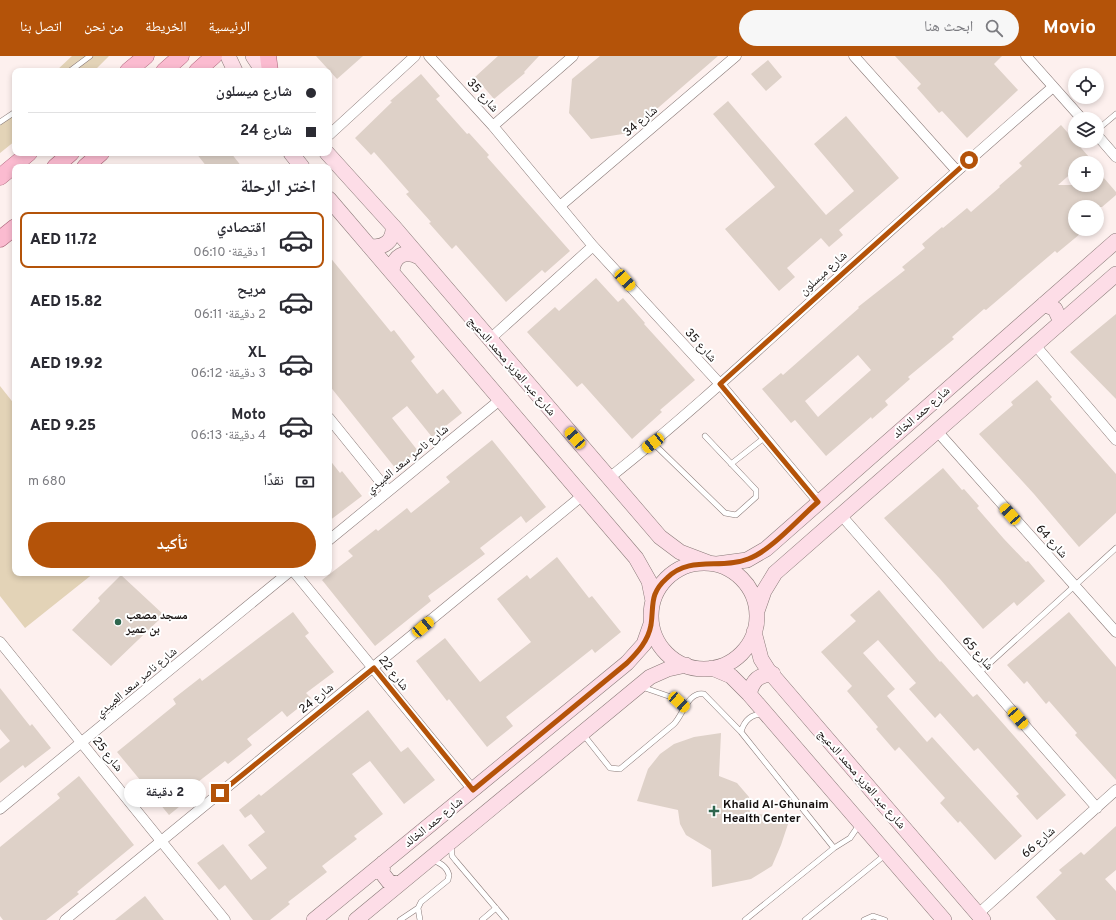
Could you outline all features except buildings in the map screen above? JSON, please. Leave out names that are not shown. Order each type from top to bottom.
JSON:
[{"type":"main road","points":[[131,68],[145,56]]},
{"type":"main road","points":[[167,68],[181,56]]},
{"type":"main road","points":[[200,68],[214,56]]},
{"type":"main road","points":[[268,56],[270,68]]},
{"type":"main road","points":[[16,164],[25,156]]},
{"type":"main road","points":[[58,164],[68,156]]},
{"type":"main road","points":[[88,164],[98,156]]},
{"type":"main road","points":[[0,177],[12,167]]},
{"type":"main road","points":[[0,239],[12,229]]},
{"type":"street","points":[[228,56],[234,68]]},
{"type":"street","points":[[253,56],[260,68]]},
{"type":"street","points":[[332,133],[415,56]]},
{"type":"street","name":"شارع 35","points":[[429,56],[493,126],[593,246],[720,384],[818,502]]},
{"type":"street","points":[[493,126],[573,56]]},
{"type":"street","name":"شارع 34","points":[[560,206],[736,56]]},
{"type":"street","points":[[854,56],[956,170]]},
{"type":"street","points":[[1026,56],[1076,112]]},
{"type":"street","name":"شارع ميسلون","points":[[609,478],[653,443],[956,170],[1054,87]]},
{"type":"street","points":[[1104,143],[1116,157]]},
{"type":"street","name":"شارع عبد العزيز محمد الدعيج","points":[[330,156],[393,226],[609,478],[668,544],[687,556],[713,564]]},
{"type":"street","points":[[332,203],[583,495],[640,565],[649,581],[653,601],[651,624],[656,639],[663,649],[672,658],[686,665],[699,668],[712,668],[726,664],[738,656],[748,645],[754,632],[757,611],[752,593],[734,572],[713,564],[690,564],[674,572],[660,585],[653,601]]},
{"type":"street","points":[[369,246],[382,246],[387,243],[393,233],[393,226]]},
{"type":"street","name":"شارع حمد الخالد","points":[[713,564],[740,562],[754,557],[766,549],[1116,241]]},
{"type":"street","points":[[490,339],[593,246]]},
{"type":"street","points":[[392,272],[395,260],[400,255],[413,254],[419,257]]},
{"type":"street","name":"شارع حمد الخالد","points":[[757,611],[764,591],[775,572],[1116,274]]},
{"type":"street","points":[[1068,283],[1070,295],[1080,302],[1086,301]]},
{"type":"street","points":[[1044,304],[1055,309],[1060,320],[1058,325]]},
{"type":"street","points":[[1035,346],[1116,440]]},
{"type":"street","name":"شارع ناصر سعد العبيدي","points":[[332,538],[501,399]]},
{"type":"street","points":[[332,422],[388,491]]},
{"type":"street","name":"شارع 64","points":[[937,431],[1116,632]]},
{"type":"street","name":"شارع 24","points":[[65,920],[583,495]]},
{"type":"street","name":"شارع 65","points":[[841,515],[1097,808]]},
{"type":"street","name":"شارع ناصر سعد العبيدي","points":[[0,809],[284,576]]},
{"type":"street","name":"شارع 22","points":[[297,576],[473,790]]},
{"type":"street","name":"شارع حمد الخالد","points":[[314,920],[631,659],[644,644],[651,624]]},
{"type":"street","name":"شارع عبد العزيز محمد الدعيج","points":[[754,632],[761,659],[980,917]]},
{"type":"street","name":"شارع 25","points":[[0,642],[225,920]]},
{"type":"street","points":[[356,920],[639,686],[655,674],[674,667],[686,665]]},
{"type":"street","points":[[712,668],[731,676],[749,694],[943,920]]},
{"type":"street","points":[[749,694],[752,683],[761,675],[773,674]]},
{"type":"street","name":"شارع 66","points":[[980,917],[1116,790]]},
{"type":"street","points":[[383,863],[382,873],[389,882],[399,884]]},
{"type":"street","points":[[358,884],[370,884],[377,892],[376,904]]},
{"type":"lane","points":[[74,68],[90,56]]},
{"type":"lane","points":[[0,122],[12,114]]},
{"type":"lane","points":[[1104,124],[1116,114]]},
{"type":"lane","points":[[653,443],[725,513],[736,515],[756,497],[756,490],[705,436]]},
{"type":"lane","points":[[731,464],[764,438]]},
{"type":"lane","points":[[978,673],[1116,548]]},
{"type":"lane","points":[[639,686],[674,698],[685,708]]},
{"type":"lane","points":[[582,733],[610,768],[616,770],[623,767],[674,724],[692,696],[699,693],[704,694],[741,732],[834,848]]},
{"type":"lane","points":[[741,732],[742,726],[750,718],[760,714],[766,714]]},
{"type":"lane","points":[[745,920],[834,848],[850,838],[861,823]]},
{"type":"lane","points":[[451,842],[452,856],[506,920]]},
{"type":"lane","points":[[805,920],[887,853]]},
{"type":"lane","points":[[420,920],[418,917],[418,908],[421,902],[448,880],[450,875],[440,863],[428,860]]},
{"type":"lane","points":[[400,920],[418,908]]},
{"type":"lane","points":[[482,920],[496,908]]},
{"type":"lane","points":[[864,920],[873,916],[885,920]]},
{"type":"shaded area","points":[[72,56],[109,56],[97,68],[59,68]]},
{"type":"shaded area","points":[[12,114],[12,143],[0,153],[0,125]]},
{"type":"shaded area","points":[[0,386],[12,401],[12,576],[90,576],[25,628],[0,596]]},
{"type":"place","name":"مسجد مصعب بن عمير","points":[[118,622]]},
{"type":"place","name":"Khalid Al-Ghunaim Health Center","points":[[714,811]]},
{"type":"route","points":[[220,793],[374,668],[473,790],[627,663],[640,650],[649,633],[653,601],[660,585],[666,578],[682,567],[690,564],[727,564],[740,562],[754,557],[766,549],[818,502],[720,384],[956,170],[969,160]]}]
